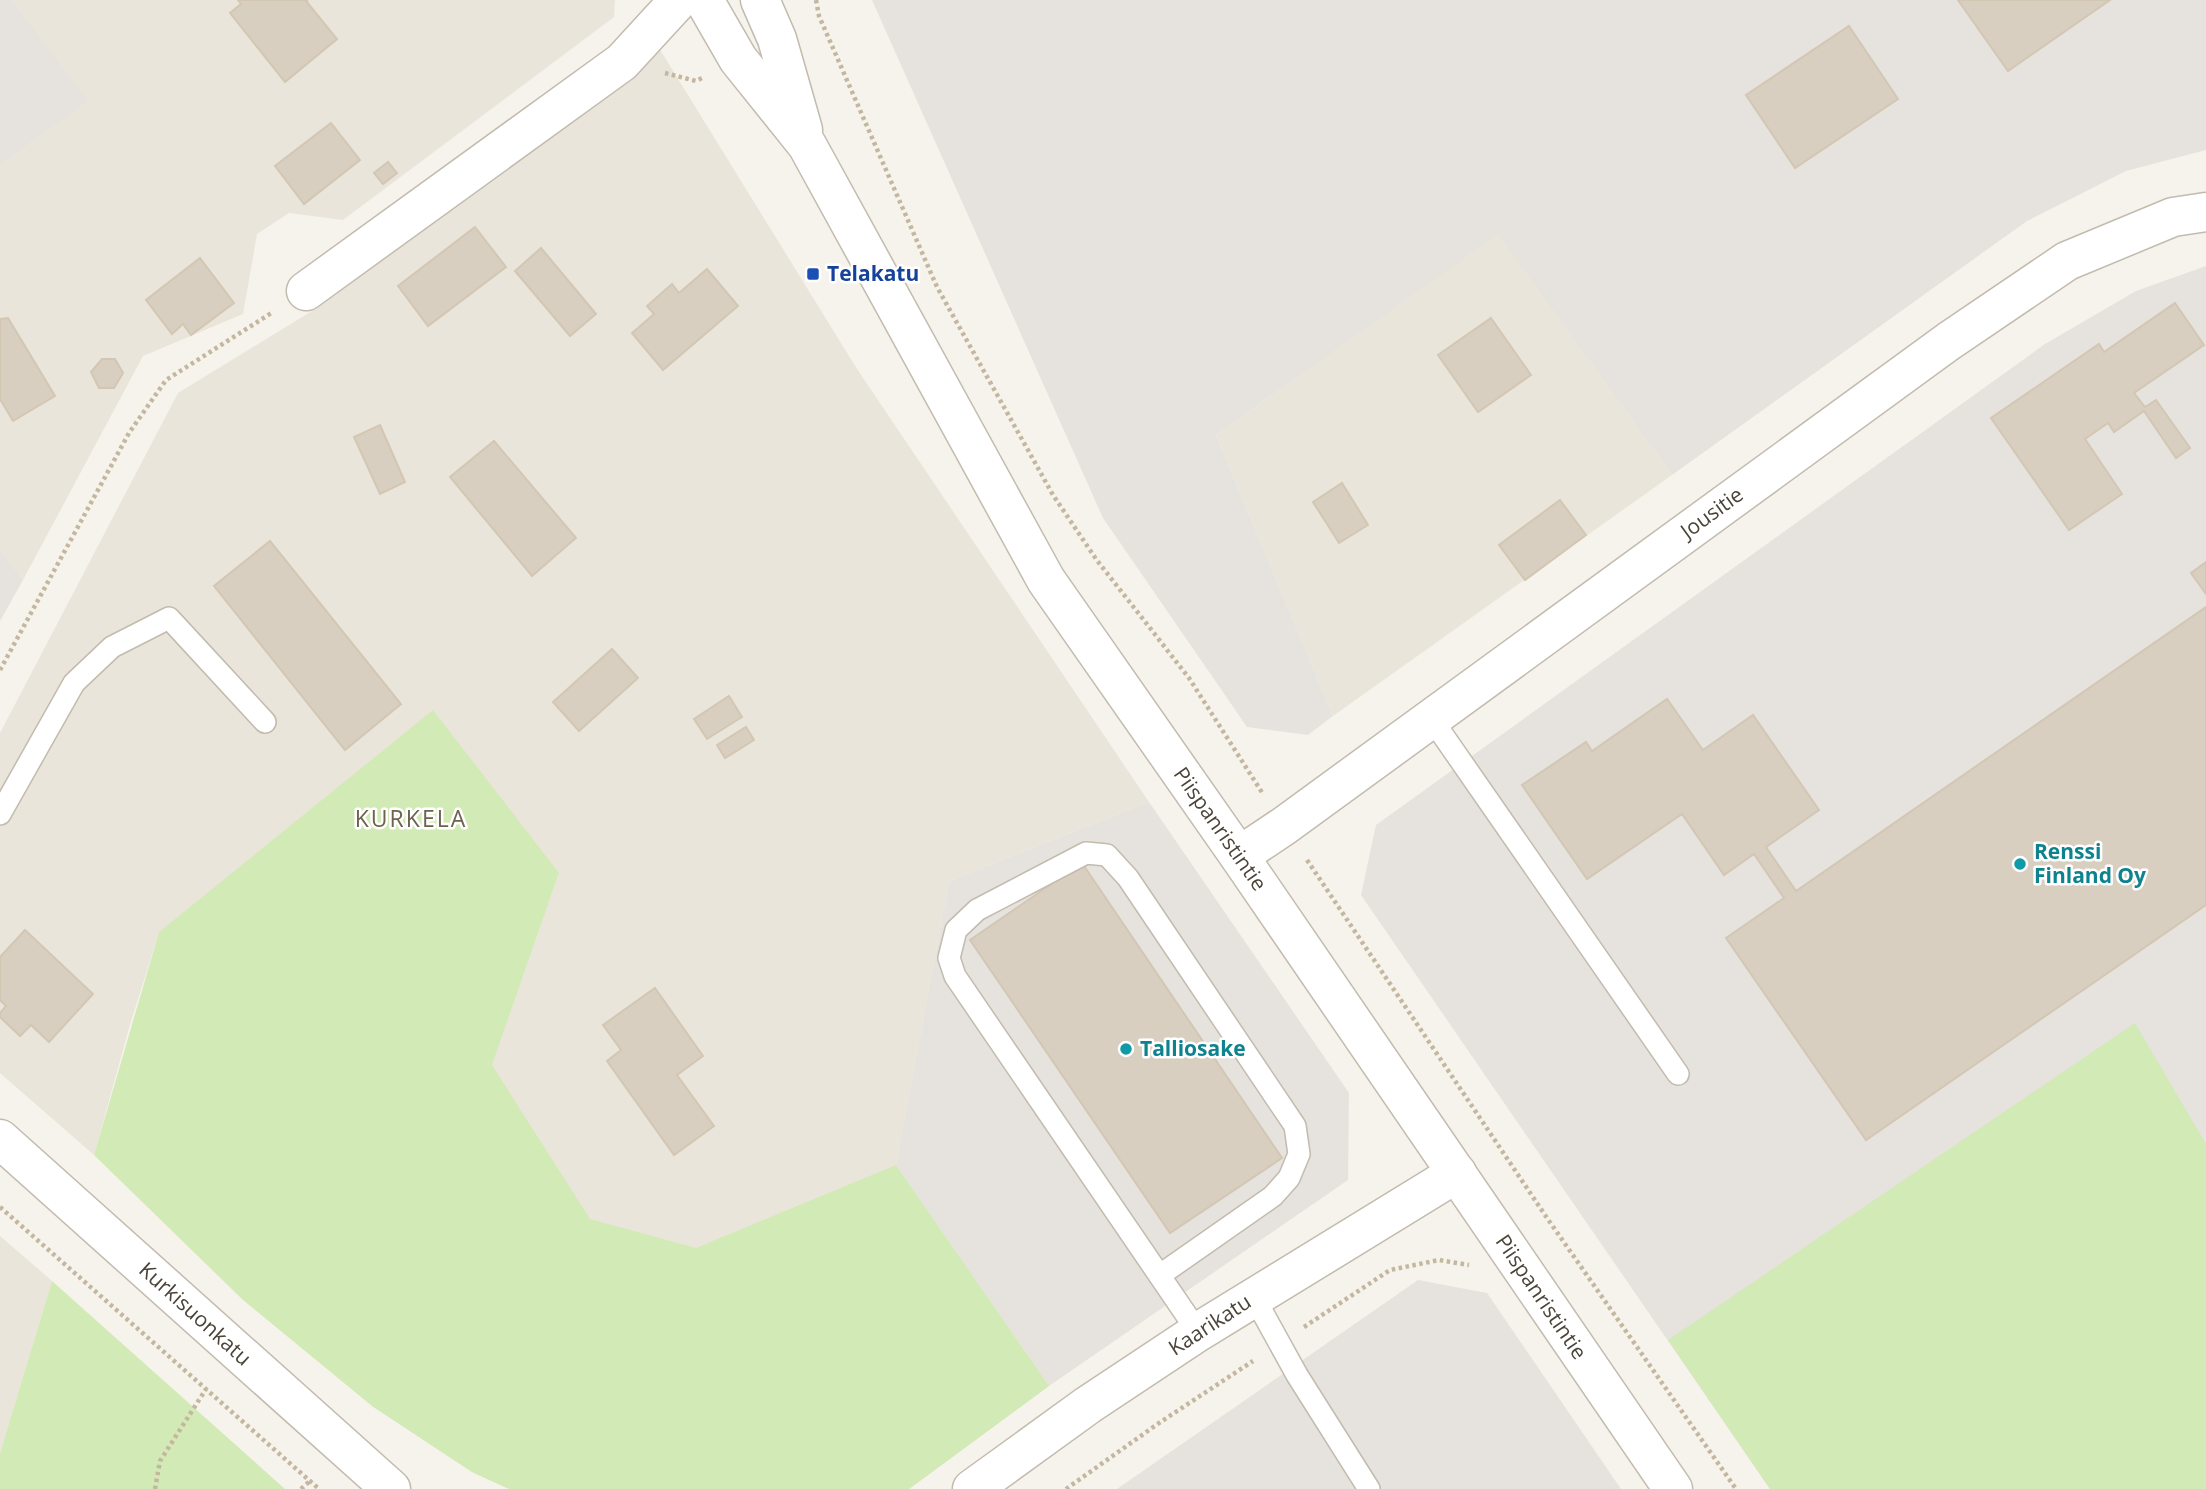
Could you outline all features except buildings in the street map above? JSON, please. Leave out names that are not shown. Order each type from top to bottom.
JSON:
[{"type":"street","points":[[306,291],[622,62],[679,0]]},
{"type":"street","name":"Piispanristintie","points":[[704,0],[738,60],[807,145],[1046,580],[1239,856],[1673,1489]]},
{"type":"street","name":"Piispanristintie","points":[[760,0],[777,38],[807,145]]},
{"type":"street","name":"Jousitie","points":[[1239,856],[1284,826],[1949,341],[2067,261],[2173,217],[2206,212]]},
{"type":"street","name":"Kurkisuonkatu","points":[[0,1139],[391,1489]]},
{"type":"street","name":"Kaarikatu","points":[[972,1489],[1088,1405],[1198,1332],[1457,1174]]},
{"type":"lane","points":[[0,814],[74,683],[113,647],[169,618],[265,722]]},
{"type":"lane","points":[[1431,718],[1678,1074]]},
{"type":"lane","points":[[1160,1275],[1273,1196],[1289,1178],[1299,1154],[1294,1126],[1128,878],[1107,855],[1086,853],[977,910],[957,930],[949,958],[955,976],[1198,1332]]},
{"type":"lane","points":[[1254,1297],[1278,1344],[1369,1489]]},
{"type":"path","points":[[817,0],[819,16],[937,287],[1053,495],[1096,559],[1189,678],[1284,826],[1547,1218],[1736,1489]]},
{"type":"path","points":[[0,670],[129,433],[166,380],[306,291]]},
{"type":"path","points":[[0,1207],[319,1489]]},
{"type":"path","points":[[155,1489],[160,1461],[206,1389]]},
{"type":"path","points":[[301,1489],[310,1481]]},
{"type":"shaded area","points":[[0,0],[12,0],[87,101],[0,165]]},
{"type":"shaded area","points":[[12,0],[615,0],[614,17],[343,220],[289,213],[257,234],[243,314],[143,356],[23,580],[0,549],[0,165],[86,101]]},
{"type":"shaded area","points":[[872,0],[2206,0],[2206,150],[2126,171],[2027,221],[1672,475],[1498,234],[1216,435],[1333,716],[1308,735],[1247,727],[1103,518]]},
{"type":"shaded area","points":[[659,48],[857,369],[1149,802],[949,881],[896,1165],[1049,1386],[909,1489],[509,1489],[472,1472],[372,1406],[559,873],[159,932],[94,1155],[0,1073],[0,733],[178,393],[312,311]]},
{"type":"shaded area","points":[[1498,233],[1672,475],[1333,716],[1216,435]]},
{"type":"shaded area","points":[[2206,266],[2206,1489],[1770,1489],[1361,895],[1376,825],[2045,344],[2136,291]]},
{"type":"shaded area","points":[[0,549],[23,580],[0,621]]},
{"type":"shaded area","points":[[1149,802],[1349,1093],[1348,1180],[1049,1386],[896,1165],[949,881]]},
{"type":"shaded area","points":[[0,1236],[52,1281],[0,1453]]},
{"type":"shaded area","points":[[1418,1280],[1487,1293],[1621,1489],[1117,1489]]},
{"type":"green space","points":[[433,710],[559,873],[492,1065],[590,1219],[696,1248],[896,1165],[1049,1386],[909,1489],[509,1489],[472,1472],[372,1406],[243,1300],[94,1155],[159,932]]},
{"type":"green space","points":[[2135,1023],[2206,1144],[2206,1489],[1770,1489],[1668,1340]]},
{"type":"green space","points":[[52,1281],[285,1489],[0,1489],[0,1453]]},
{"type":"place","name":"Telakatu","points":[[813,274]]},
{"type":"place","name":"Renssi Finland Oy","points":[[2020,864]]},
{"type":"place","name":"Talliosake","points":[[1126,1049]]},
{"type":"district","name":"KURKELA","points":[[411,819]]}]
